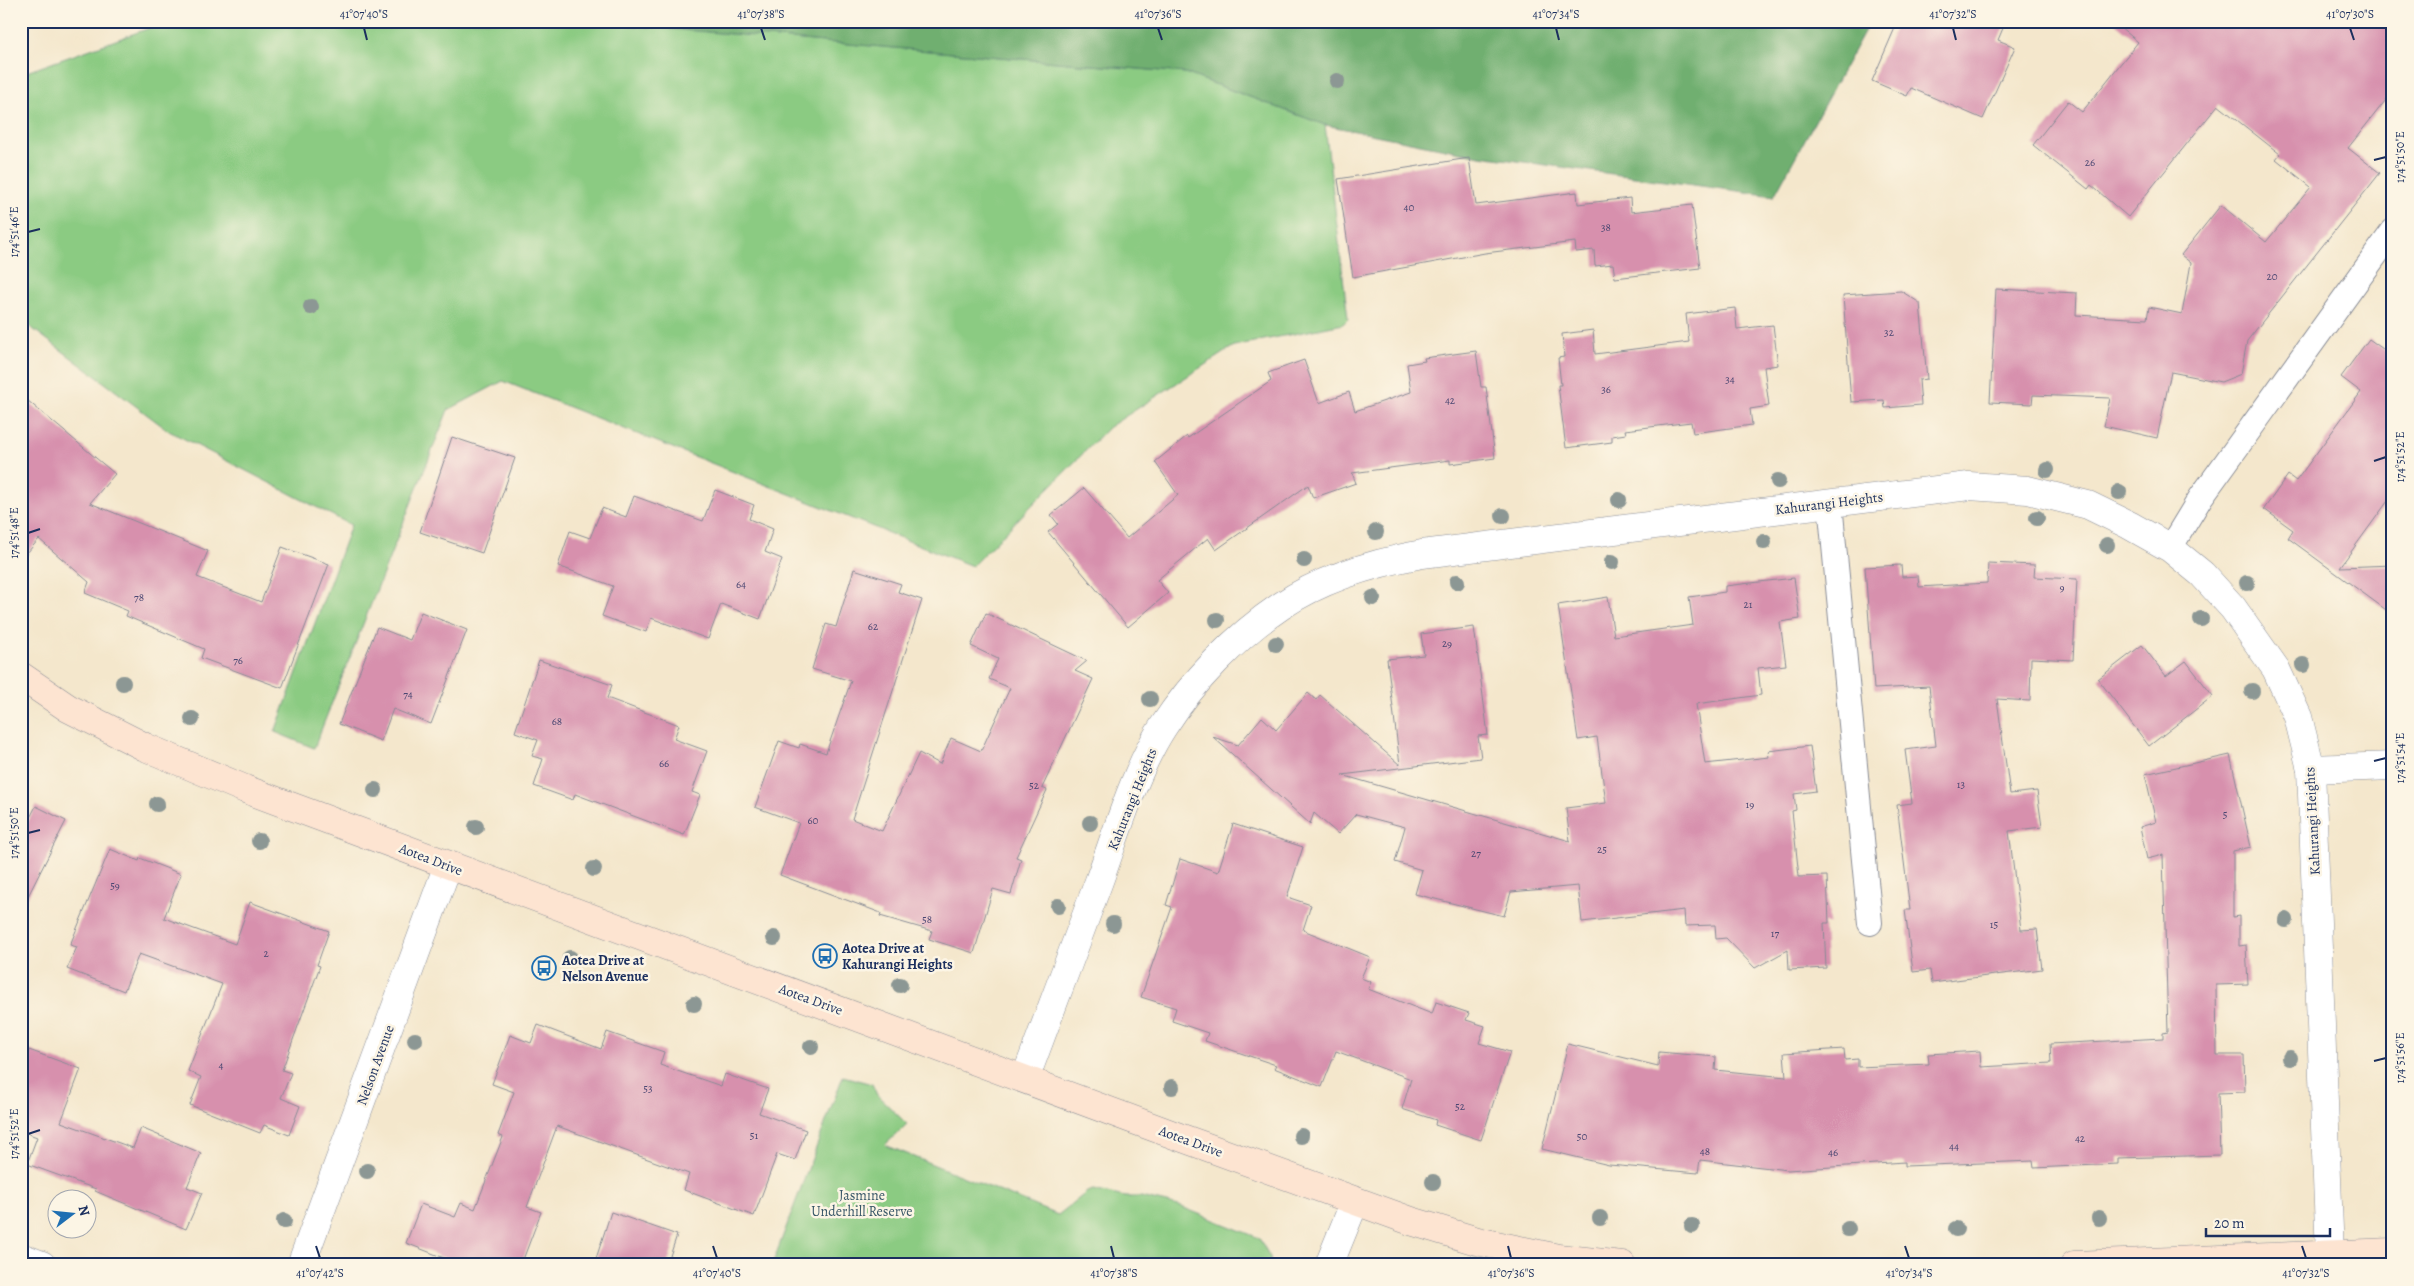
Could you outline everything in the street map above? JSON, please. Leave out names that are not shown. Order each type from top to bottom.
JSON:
[{"type":"street","name":"Kahurangi Heights","points":[[1025,1079],[1134,785],[1162,728],[1199,680],[1236,642],[1282,606],[1344,575],[1381,562],[1422,554],[1969,486],[2028,490],[2088,505],[2170,548],[2202,574],[2233,608],[2276,669],[2298,717],[2311,769],[2330,1255]]},
{"type":"street","name":"Aotea Drive","points":[[21,676],[68,708],[145,747],[245,789],[1354,1201],[1477,1241],[1558,1258],[1622,1265]]},
{"type":"street","points":[[2311,769],[2393,766]]},
{"type":"street","name":"Nelson Avenue","points":[[301,1265],[448,865]]},
{"type":"street","points":[[1329,1265],[1354,1201]]},
{"type":"street","points":[[2074,1265],[2393,1252]]},
{"type":"street","points":[[21,1257],[42,1265]]},
{"type":"lane","points":[[2170,548],[2201,497],[2393,230]]},
{"type":"lane","points":[[1830,503],[1870,923]]},
{"type":"green space","points":[[169,21],[581,21],[1185,73],[1325,125],[1348,319],[1343,324],[1234,346],[1109,427],[972,566],[503,381],[448,410],[314,748],[275,732],[351,525],[169,431],[21,320],[21,74]]},
{"type":"green space","points":[[581,21],[1870,21],[1774,196],[1480,156],[1325,125],[1185,73]]},
{"type":"green space","name":"Jasmine Underhill Reserve","points":[[843,1076],[872,1084],[877,1095],[907,1124],[885,1145],[1058,1215],[1087,1192],[1093,1190],[1125,1197],[1141,1197],[1179,1206],[1259,1238],[1270,1257],[1271,1265],[772,1265]]},
{"type":"building","points":[[1898,21],[2006,21],[1998,40],[2015,47],[1983,119],[1911,88],[1907,96],[1872,81]]},
{"type":"building","points":[[2113,21],[2393,21],[2393,91],[2348,148],[2380,173],[2247,341],[2241,374],[2221,382],[2171,372],[2157,438],[2104,426],[2110,398],[2033,395],[2032,404],[1990,402],[1996,289],[2077,293],[2076,315],[2147,319],[2149,307],[2182,314],[2191,263],[2181,255],[2221,205],[2266,242],[2311,187],[2276,159],[2280,154],[2218,105],[2128,217],[2091,185],[2088,189],[2033,145],[2068,101],[2082,112],[2138,42]]},
{"type":"building","points":[[1469,158],[1476,205],[1577,192],[1578,204],[1630,198],[1631,212],[1692,205],[1700,268],[1615,278],[1613,264],[1595,266],[1594,250],[1576,252],[1575,242],[1485,253],[1353,277],[1338,179]]},
{"type":"building","points":[[1901,291],[1920,303],[1927,379],[1919,380],[1921,405],[1885,408],[1884,400],[1851,402],[1843,295]]},
{"type":"building","points":[[1735,308],[1737,329],[1773,325],[1778,365],[1764,367],[1769,406],[1750,409],[1752,425],[1693,433],[1691,422],[1625,430],[1626,434],[1612,436],[1612,442],[1566,448],[1558,385],[1561,385],[1558,358],[1564,357],[1562,334],[1593,330],[1595,354],[1689,342],[1686,314]]},
{"type":"building","points":[[2369,339],[2390,354],[2393,349],[2393,494],[2340,567],[2393,565],[2393,615],[2288,538],[2293,530],[2264,509],[2288,475],[2296,481],[2361,392],[2341,377]]},
{"type":"building","points":[[1476,351],[1481,387],[1486,387],[1495,458],[1450,464],[1450,460],[1352,473],[1356,483],[1313,498],[1308,485],[1216,550],[1208,538],[1157,580],[1168,593],[1128,627],[1048,532],[1058,524],[1051,515],[1084,488],[1127,538],[1178,495],[1155,462],[1187,436],[1188,438],[1271,381],[1268,373],[1304,360],[1319,403],[1349,392],[1355,411],[1411,392],[1407,364],[1425,361],[1424,358]]},
{"type":"building","points":[[21,395],[115,474],[90,503],[208,551],[197,577],[261,602],[282,547],[329,564],[282,688],[201,658],[204,649],[126,616],[128,611],[85,593],[89,582],[39,539],[21,560]]},
{"type":"building","points":[[452,437],[515,458],[482,553],[420,532]]},
{"type":"building","points":[[715,490],[754,505],[749,519],[773,529],[765,552],[782,559],[760,619],[721,604],[708,639],[651,618],[646,632],[602,616],[613,586],[558,566],[570,531],[590,538],[602,508],[626,517],[634,496],[703,521]]},
{"type":"building","points":[[1988,563],[2035,565],[2034,577],[2077,579],[2073,660],[2031,658],[2030,701],[1997,699],[2010,794],[2037,791],[2042,827],[2009,831],[2021,930],[2037,929],[2042,969],[1932,983],[1930,970],[1913,972],[1905,910],[1910,910],[1897,805],[1912,803],[1905,750],[1936,746],[1929,686],[1874,689],[1865,567],[1901,565],[1902,577],[1918,576],[1919,587],[1987,583]]},
{"type":"building","points":[[854,569],[901,584],[898,592],[922,600],[852,819],[882,831],[919,753],[940,764],[951,738],[981,751],[1010,688],[989,679],[998,659],[971,646],[986,613],[1087,661],[1075,671],[1093,679],[1042,788],[1047,790],[1016,857],[1021,859],[1011,894],[993,889],[974,953],[929,939],[932,931],[880,916],[881,913],[780,875],[799,823],[755,807],[779,741],[799,748],[800,744],[826,753],[851,681],[812,669],[826,624],[836,627]]},
{"type":"building","points":[[1794,578],[1800,619],[1780,622],[1786,665],[1758,668],[1761,695],[1696,704],[1705,764],[1769,757],[1768,751],[1810,746],[1816,791],[1794,794],[1796,810],[1792,811],[1799,877],[1827,876],[1829,923],[1824,923],[1826,968],[1789,970],[1788,950],[1755,968],[1726,938],[1716,939],[1715,925],[1685,926],[1684,910],[1582,922],[1578,886],[1511,892],[1504,916],[1415,894],[1422,870],[1395,862],[1405,827],[1356,814],[1338,834],[1314,813],[1310,824],[1213,737],[1238,745],[1262,717],[1276,730],[1308,693],[1316,700],[1320,695],[1400,765],[1387,659],[1424,655],[1421,634],[1474,627],[1488,735],[1478,736],[1481,758],[1342,775],[1570,841],[1566,808],[1606,803],[1597,737],[1578,740],[1558,605],[1608,597],[1614,636],[1693,625],[1689,597],[1725,592],[1725,586]]},
{"type":"building","points":[[421,612],[467,630],[431,724],[393,709],[381,741],[339,724],[377,627],[410,640]]},
{"type":"building","points":[[2142,645],[2166,676],[2186,661],[2213,696],[2149,746],[2098,679]]},
{"type":"building","points":[[539,660],[612,685],[607,698],[679,725],[674,739],[707,751],[692,792],[700,795],[684,835],[575,794],[573,800],[534,786],[543,759],[532,756],[538,740],[515,732]]},
{"type":"building","points":[[2230,755],[2251,847],[2233,851],[2233,917],[2239,916],[2239,946],[2246,945],[2248,984],[2216,985],[2217,1055],[2244,1055],[2245,1092],[2218,1093],[2220,1155],[2118,1158],[2118,1164],[2034,1168],[2033,1161],[1905,1166],[1905,1162],[1788,1170],[1700,1160],[1698,1173],[1609,1165],[1542,1149],[1568,1044],[1658,1066],[1659,1052],[1716,1057],[1715,1070],[1786,1077],[1784,1053],[1844,1049],[1845,1060],[1858,1059],[1858,1067],[1929,1064],[1928,1054],[1980,1051],[1981,1067],[2051,1063],[2050,1044],[2163,1038],[2163,1033],[2168,1032],[2163,855],[2147,859],[2140,827],[2156,822],[2145,774]]},
{"type":"building","points":[[36,806],[66,821],[21,910],[21,835]]},
{"type":"building","points":[[1233,824],[1303,847],[1287,897],[1311,905],[1303,930],[1370,957],[1361,978],[1371,982],[1368,989],[1432,1014],[1436,1002],[1469,1013],[1466,1020],[1485,1026],[1479,1043],[1510,1052],[1481,1140],[1435,1125],[1436,1120],[1402,1109],[1411,1079],[1336,1051],[1322,1087],[1274,1068],[1276,1065],[1205,1041],[1208,1033],[1172,1021],[1176,1008],[1141,997],[1172,907],[1166,905],[1180,859],[1218,872]]},
{"type":"building","points":[[110,849],[139,861],[140,858],[181,874],[164,918],[235,944],[250,902],[329,931],[317,965],[320,966],[282,1070],[291,1073],[281,1098],[300,1106],[289,1135],[264,1125],[260,1133],[190,1105],[201,1077],[188,1071],[222,984],[139,954],[124,991],[67,969],[77,947],[70,945]]},
{"type":"building","points":[[538,1025],[601,1049],[607,1032],[664,1052],[660,1065],[721,1086],[725,1074],[768,1089],[759,1113],[806,1130],[795,1160],[777,1154],[754,1216],[684,1190],[689,1174],[557,1126],[527,1207],[541,1212],[521,1265],[462,1265],[406,1243],[421,1204],[455,1217],[461,1203],[475,1209],[503,1137],[498,1135],[514,1092],[492,1084],[510,1035],[531,1043]]},
{"type":"building","points":[[29,1050],[81,1069],[61,1122],[133,1148],[141,1128],[201,1153],[187,1187],[202,1193],[186,1229],[98,1192],[98,1188],[93,1188],[27,1164],[37,1137],[21,1131],[21,1071]]},
{"type":"building","points":[[611,1212],[677,1235],[667,1265],[594,1265]]},
{"type":"place","name":"Aotea Drive at Kahurangi Heights","points":[[825,956]]},
{"type":"place","name":"Aotea Drive at Nelson Avenue","points":[[544,968]]}]
